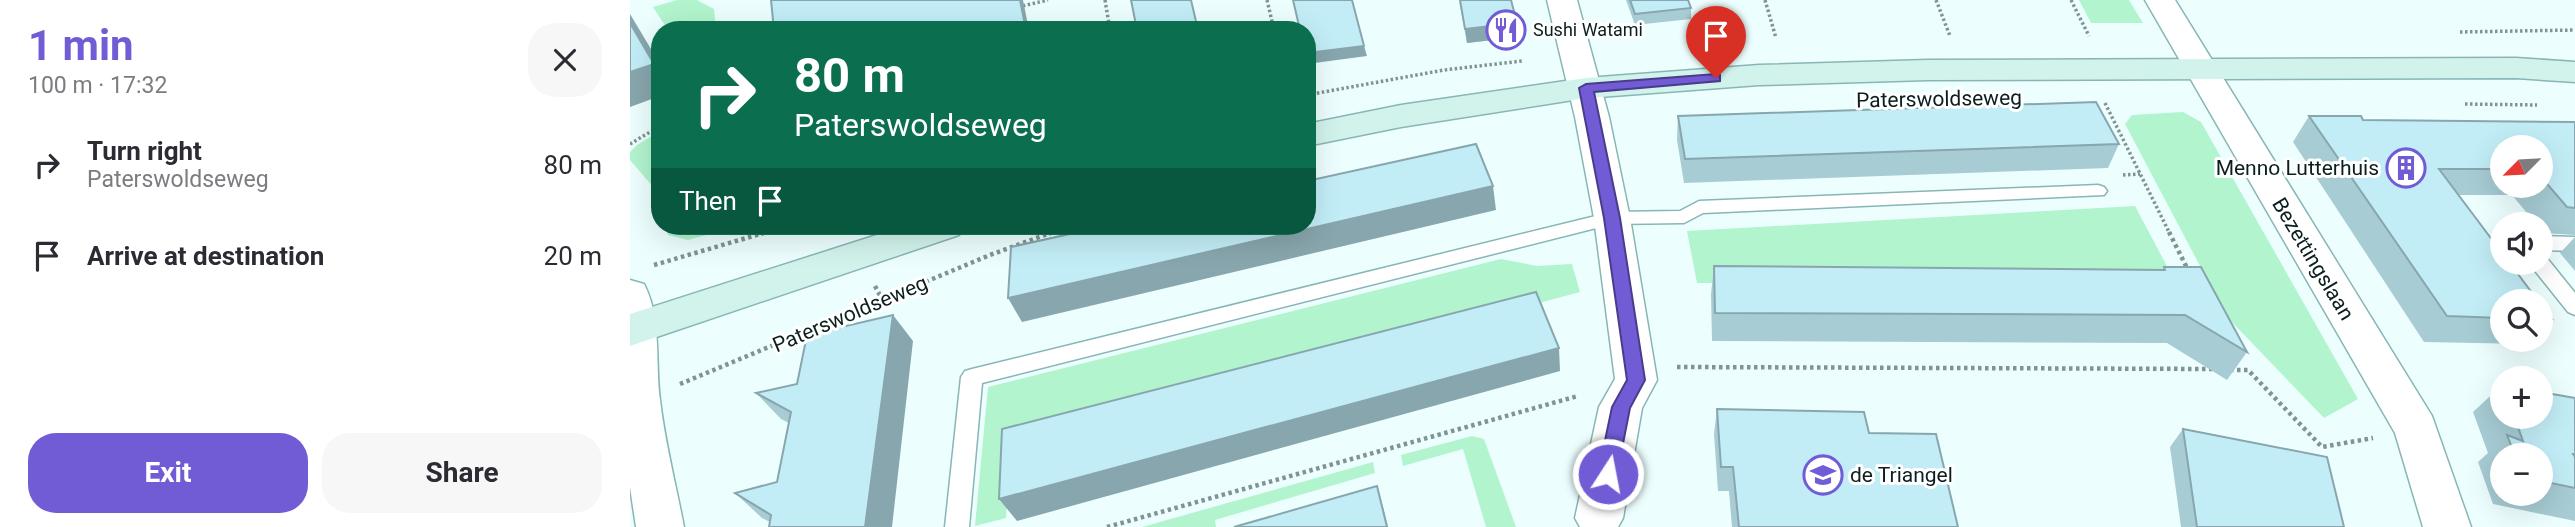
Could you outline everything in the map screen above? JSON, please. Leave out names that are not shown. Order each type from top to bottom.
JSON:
[{"type":"main road","name":"Paterswoldseweg","points":[[2516,68],[2575,62]]},
{"type":"main road","name":"Paterswoldseweg","points":[[1316,133],[1401,116],[1586,88],[1844,71],[2516,68],[2575,72]]},
{"type":"main road","points":[[634,319],[743,295],[863,251],[916,235]]},
{"type":"street","points":[[1562,0],[1586,88],[1612,218],[1636,380],[1621,407],[1599,518]]},
{"type":"street","name":"Bezettingslaan","points":[[2160,0],[2217,100],[2416,429],[2447,527]]},
{"type":"street","points":[[634,319],[638,400],[660,527]]},
{"type":"lane","points":[[957,527],[972,377],[1612,218],[1684,217],[1699,207],[2098,191]]},
{"type":"lane","points":[[2553,243],[2575,244]]},
{"type":"lane","points":[[2549,275],[2575,307]]},
{"type":"path","points":[[1011,8],[1048,0]]},
{"type":"path","points":[[1105,0],[1108,21]]},
{"type":"path","points":[[1268,0],[1272,21]]},
{"type":"path","points":[[1765,0],[1776,38]]},
{"type":"path","points":[[1936,0],[1950,36]]},
{"type":"path","points":[[2071,0],[2089,36]]},
{"type":"path","points":[[2569,30],[2575,36]]},
{"type":"path","points":[[2115,98],[2102,98],[2193,281]]},
{"type":"path","points":[[2465,104],[2547,106]]},
{"type":"path","points":[[630,144],[651,131]]},
{"type":"path","points":[[634,319],[760,235]]},
{"type":"path","name":"Paterswoldseweg","points":[[638,400],[990,255],[1045,235]]},
{"type":"path","points":[[2241,359],[2248,370],[2322,447],[2416,429]]},
{"type":"path","points":[[1107,527],[1685,365],[2248,370]]},
{"type":"green space","points":[[677,0],[697,0],[714,9],[715,21],[662,21],[653,7]]},
{"type":"green space","points":[[2079,0],[2129,0],[2143,23],[2091,23]]},
{"type":"green space","points":[[2183,112],[2201,122],[2358,399],[2324,418],[2227,317],[2125,124],[2132,115]]},
{"type":"green space","points":[[651,136],[651,185],[630,160],[630,152]]},
{"type":"green space","points":[[2135,206],[2177,285],[1697,283],[1687,231]]},
{"type":"green space","points":[[668,235],[706,235],[688,240]]},
{"type":"green space","points":[[1501,259],[1537,266],[1572,264],[1580,292],[1010,444],[1006,518],[975,526],[988,387]]},
{"type":"green space","points":[[1472,436],[1484,439],[1516,527],[1486,527],[1463,449],[1403,466],[1401,455]]},
{"type":"green space","points":[[1373,462],[1375,473],[1215,520],[1216,527],[1142,527]]},
{"type":"building","points":[[771,0],[1020,0],[1024,21],[773,21]]},
{"type":"building","points":[[1131,0],[1191,0],[1196,21],[1135,21]]},
{"type":"building","points":[[1293,0],[1352,0],[1364,46],[1316,52],[1316,21],[1298,21]]},
{"type":"building","points":[[1460,0],[1511,0],[1517,23],[1465,29]]},
{"type":"building","points":[[1630,0],[1688,0],[1691,8],[1635,14]]},
{"type":"building","points":[[630,23],[651,59],[651,65],[630,72]]},
{"type":"building","points":[[2096,102],[2119,144],[1685,159],[1678,116]]},
{"type":"building","points":[[2309,116],[2361,116],[2363,120],[2575,122],[2575,208],[2567,207],[2553,191],[2553,135],[2490,135],[2490,169],[2439,169],[2490,237],[2490,275],[2519,275],[2529,289],[2490,289],[2490,318],[2447,316]]},
{"type":"building","points":[[1476,144],[1493,186],[1316,227],[1316,179]]},
{"type":"building","points":[[1065,235],[1281,235],[1008,298],[1011,247]]},
{"type":"building","points":[[1714,266],[2165,270],[2164,267],[2201,267],[2247,352],[2185,315],[1715,313]]},
{"type":"building","points":[[1536,292],[1559,348],[999,499],[1002,429]]},
{"type":"building","points":[[893,315],[865,527],[769,527],[771,515],[735,493],[777,482],[791,412],[756,393],[797,384],[807,335]]},
{"type":"building","points":[[2553,394],[2575,398],[2575,488],[2553,483],[2553,443],[2510,443],[2507,435],[2523,441],[2519,429],[2553,429]]},
{"type":"building","name":"de Triangel","points":[[1717,409],[1864,412],[1869,433],[1936,434],[1958,527],[1739,527],[1733,467],[1721,467]]},
{"type":"building","points":[[2183,429],[2327,457],[2344,527],[2197,527]]},
{"type":"building","points":[[1377,486],[1387,527],[1234,527]]},
{"type":"place","name":"Sushi Watami","points":[[1506,30]]},
{"type":"place","name":"Menno Lutterhuis","points":[[2406,168]]},
{"type":"place","name":"de Triangel","points":[[1823,475]]},
{"type":"route","points":[[1608,474],[1621,407],[1636,380],[1612,218],[1586,88],[1716,78]]}]
